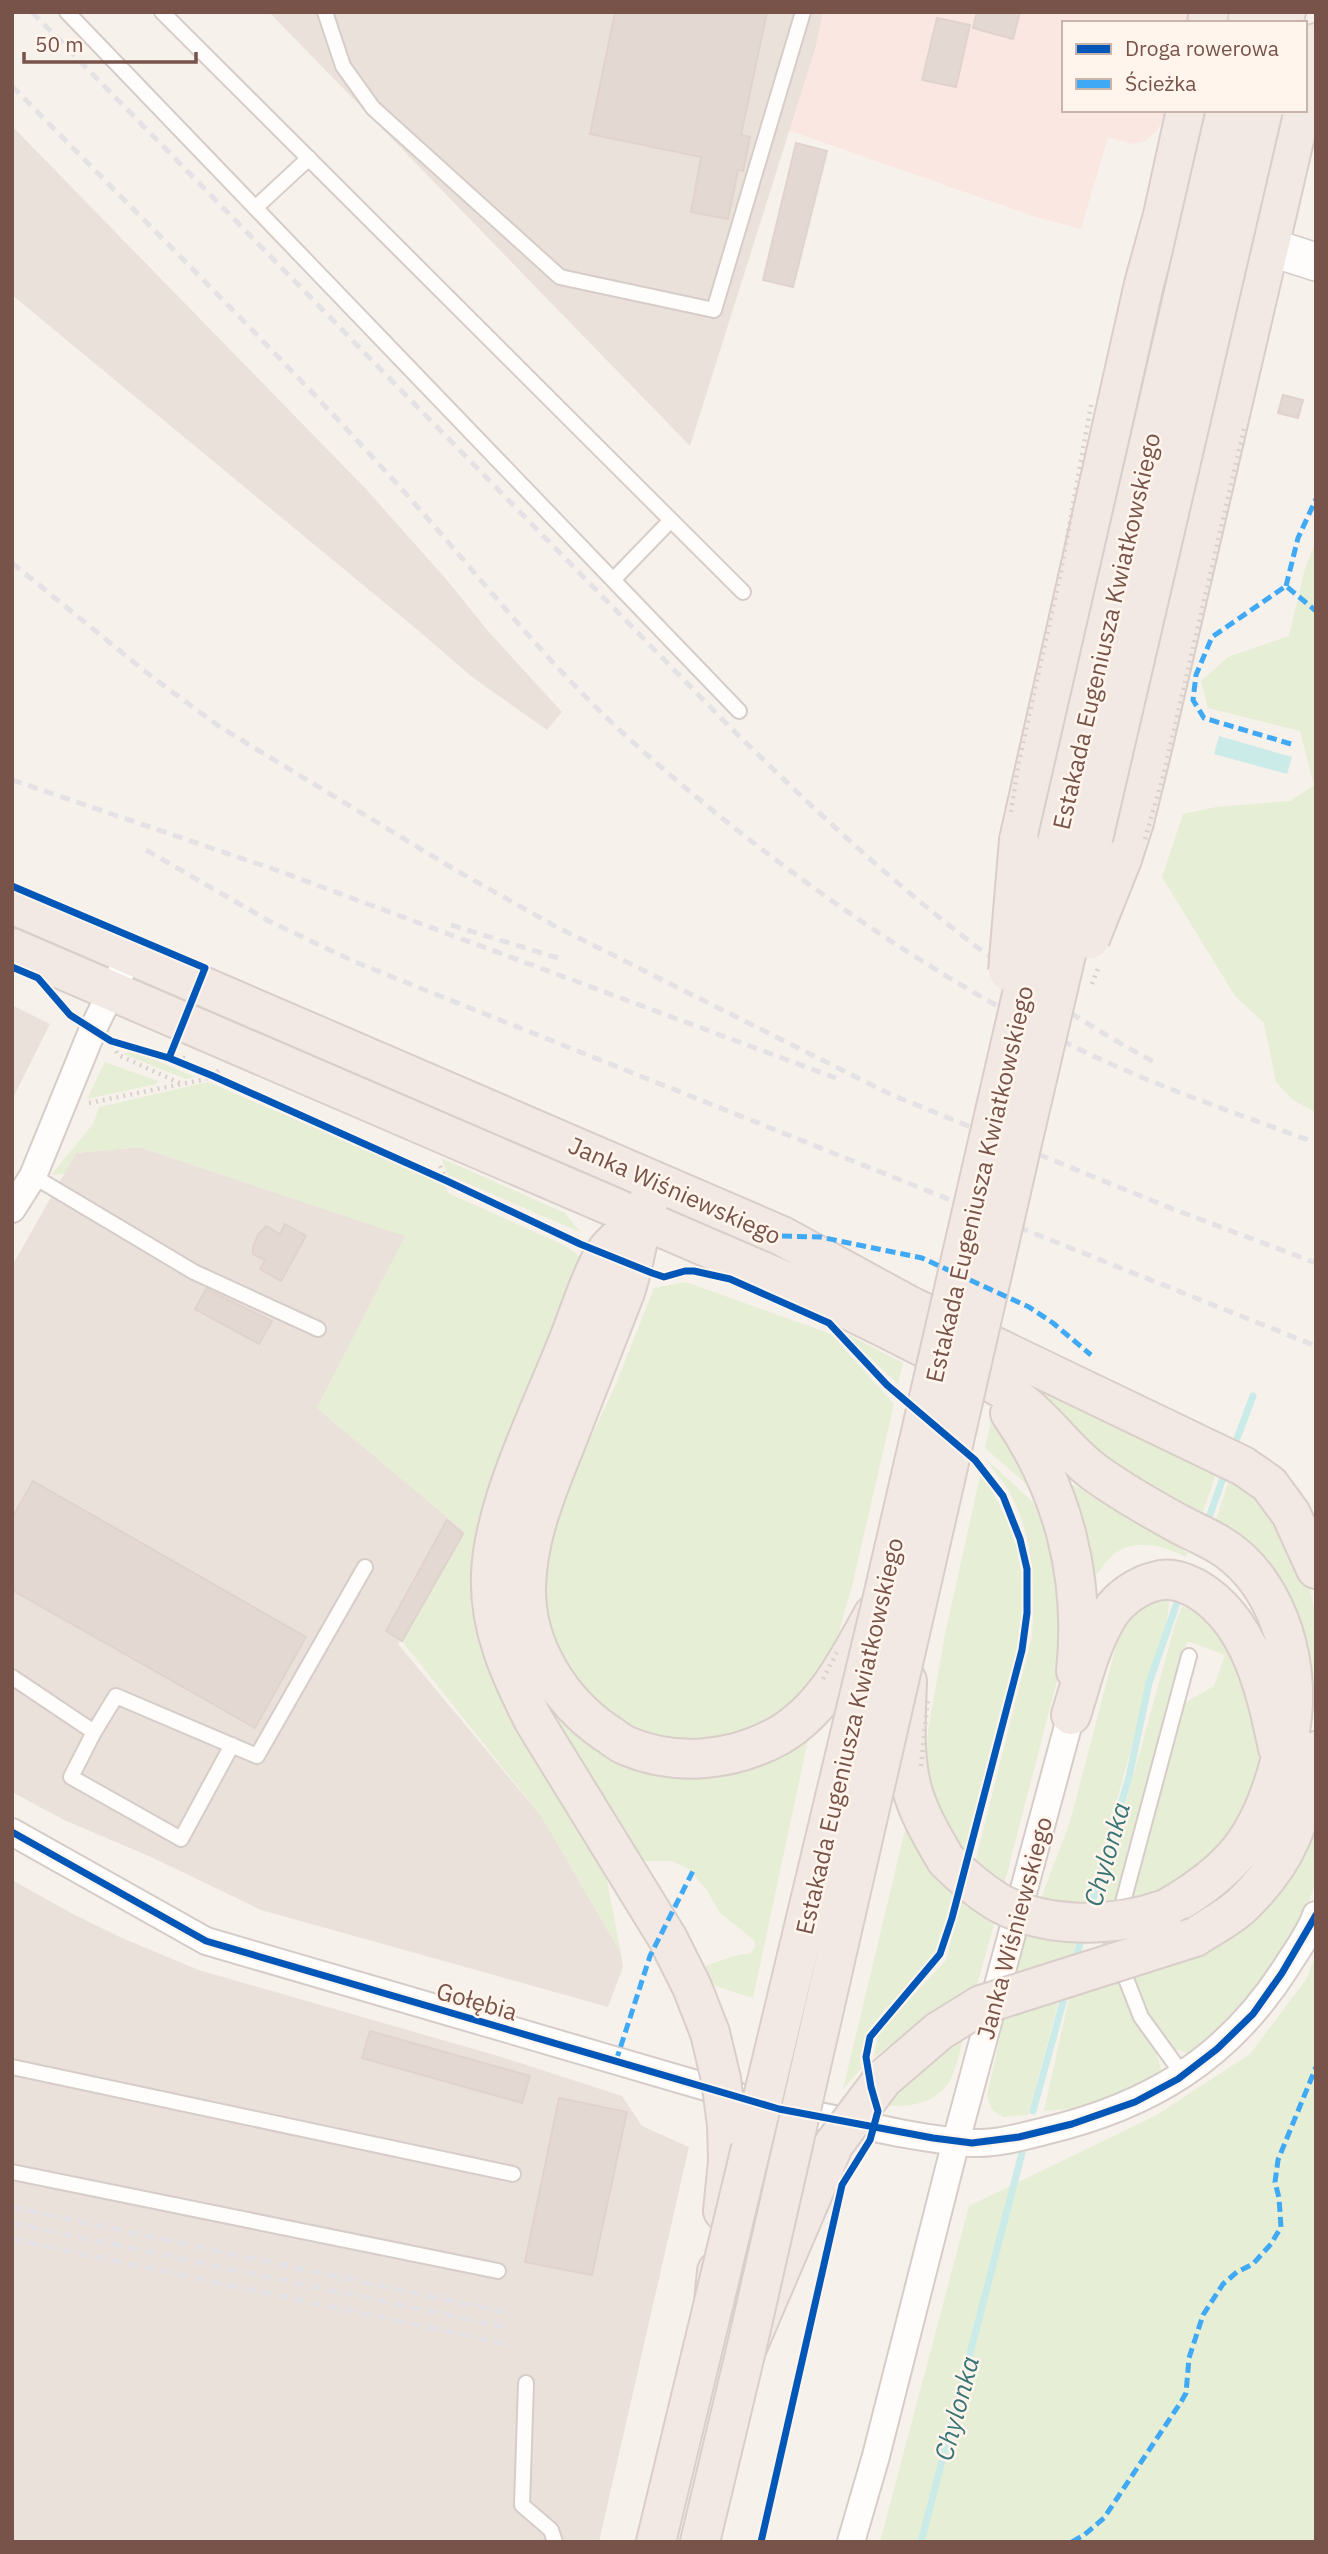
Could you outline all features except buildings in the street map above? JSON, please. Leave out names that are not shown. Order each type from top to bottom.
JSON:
[{"type":"highway","points":[[1307,81],[1316,43]]},
{"type":"highway","name":"Estakada Eugeniusza Kwiatkowskiego","points":[[656,2542],[883,1597],[1226,112]]},
{"type":"highway","name":"Estakada Eugeniusza Kwiatkowskiego","points":[[700,2542],[1263,112]]},
{"type":"highway","points":[[1047,1045],[1114,881],[1134,822],[1236,427],[1270,247],[1301,112]]},
{"type":"highway","points":[[996,1112],[1019,840],[1105,401],[1144,284],[1188,120]]},
{"type":"highway","name":"Janka Wiśniewskiego","points":[[12,904],[782,1236],[910,1306],[1194,1442],[1256,1475]]},
{"type":"highway","name":"Janka Wiśniewskiego","points":[[12,948],[820,1296],[971,1372]]},
{"type":"highway","points":[[656,1180],[641,1219],[634,1265],[625,1292],[533,1532],[526,1589],[530,1621],[541,1658],[560,1690],[593,1724],[625,1745],[656,1755],[699,1759],[737,1754],[781,1734],[813,1710],[842,1671],[883,1597]]},
{"type":"highway","points":[[641,1219],[604,1254],[514,1477],[495,1541],[491,1575],[492,1611],[498,1641],[534,1721],[668,1939],[692,1987],[710,2033],[725,2100],[728,2161],[714,2302]]},
{"type":"highway","points":[[971,1372],[996,1396],[1022,1430],[1063,1516],[1072,1548],[1077,1589],[1079,1647],[1071,1715]]},
{"type":"highway","points":[[746,2350],[834,2144],[883,2079],[939,2031],[981,2006],[1195,1937],[1240,1908],[1285,1853],[1299,1820],[1298,1756],[1289,1734],[1293,1700],[1292,1667],[1286,1639],[1273,1607],[1253,1576],[1227,1549],[1132,1497],[1094,1472],[1062,1444],[1028,1408],[971,1372]]},
{"type":"highway","points":[[1256,1475],[1291,1514],[1316,1569]]},
{"type":"highway","points":[[1071,1715],[1089,1658],[1110,1614],[1129,1593],[1148,1583],[1167,1578],[1189,1584],[1226,1613],[1251,1655],[1270,1708],[1298,1756]]},
{"type":"highway","points":[[907,1647],[907,1754],[911,1785],[920,1812],[946,1860],[967,1880],[998,1902],[1018,1911],[1054,1920],[1097,1924],[1166,1909],[1218,1875],[1239,1854],[1298,1756]]},
{"type":"main road","points":[[1163,215],[1185,210],[1220,210],[1247,222],[1270,247],[1316,262]]},
{"type":"street","points":[[1280,112],[1288,166]]},
{"type":"street","points":[[12,1209],[33,1176],[93,1029],[130,954]]},
{"type":"street","name":"Janka Wiśniewskiego","points":[[1256,1475],[1316,1517]]},
{"type":"street","name":"Janka Wiśniewskiego","points":[[851,2542],[1071,1715]]},
{"type":"street","name":"Gołębia","points":[[12,1832],[206,1941],[779,2109],[956,2141]]},
{"type":"street","points":[[956,2141],[991,2142],[1072,2124],[1135,2102],[1183,2075],[1217,2049],[1253,2014],[1282,1973],[1316,1915]]},
{"type":"lane","points":[[67,12],[739,711]]},
{"type":"lane","points":[[162,12],[743,592]]},
{"type":"lane","points":[[325,12],[343,66],[373,108],[560,277],[714,310],[803,12]]},
{"type":"lane","points":[[255,208],[309,158]]},
{"type":"lane","points":[[613,580],[671,520]]},
{"type":"lane","points":[[33,1176],[194,1272],[318,1329]]},
{"type":"lane","points":[[232,1745],[181,1839],[71,1777],[116,1696],[232,1745],[257,1756],[365,1567]]},
{"type":"lane","points":[[1183,2075],[1141,2017],[1112,1943],[1189,1656]]},
{"type":"lane","points":[[12,1677],[94,1732]]},
{"type":"lane","points":[[12,2067],[513,2174]]},
{"type":"lane","points":[[12,2172],[498,2272]]},
{"type":"lane","points":[[526,2383],[522,2505],[551,2530],[555,2542]]},
{"type":"path","points":[[1011,814],[1018,766],[1073,509],[1105,401]]},
{"type":"path","points":[[1143,845],[1163,777],[1236,427]]},
{"type":"path","points":[[1088,997],[1101,960]]},
{"type":"path","points":[[111,1041],[118,1055],[182,1084]]},
{"type":"path","points":[[169,1058],[191,1067]]},
{"type":"path","points":[[202,1071],[216,1073],[225,1082]]},
{"type":"path","points":[[65,1096],[82,1104],[182,1084],[216,1073]]},
{"type":"path","points":[[434,1175],[447,1181]]},
{"type":"path","points":[[823,1679],[838,1648]]},
{"type":"path","points":[[921,1766],[921,1747],[930,1690]]},
{"type":"shaded area","points":[[269,12],[823,12],[816,46],[690,446]]},
{"type":"shaded area","points":[[823,12],[1188,12],[1186,21],[1062,21],[1062,112],[1166,112],[1157,131],[1145,141],[1131,144],[1108,137],[1081,229],[1036,217],[788,130],[816,46]]},
{"type":"shaded area","points":[[12,126],[366,489],[446,579],[488,631],[562,712],[547,730],[472,677],[12,295]]},
{"type":"shaded area","points":[[12,1005],[50,1024],[12,1100]]},
{"type":"shaded area","points":[[140,1147],[406,1236],[317,1408],[465,1532],[398,1644],[542,1817],[621,1953],[623,1967],[608,2007],[261,1910],[151,1857],[64,1820],[12,1792],[12,1266],[76,1153]]},
{"type":"shaded area","points":[[12,1880],[122,1938],[199,1970],[505,2058],[622,2096],[642,2126],[689,2147],[599,2542],[12,2542]]},
{"type":"green space","points":[[1316,540],[1315,1112],[1293,1100],[1276,1082],[1264,1023],[1235,996],[1162,877],[1183,814],[1216,807],[1290,801],[1314,785],[1300,731],[1208,708],[1201,681],[1228,657],[1289,636],[1304,572]]},
{"type":"green space","points":[[132,1050],[195,1077],[186,1079],[123,1054]]},
{"type":"green space","points":[[105,1062],[158,1081],[156,1084],[87,1099]]},
{"type":"green space","points":[[208,1082],[445,1184],[448,1193],[566,1246],[579,1256],[581,1264],[477,1536],[606,1876],[621,1953],[542,1817],[402,1641],[465,1532],[317,1408],[405,1236],[140,1147],[76,1153],[64,1174],[51,1175],[93,1124],[99,1107]]},
{"type":"green space","points":[[441,1158],[565,1213],[580,1232],[448,1175]]},
{"type":"green space","points":[[686,1282],[831,1334],[894,1404],[839,1632],[826,1663],[800,1702],[735,1738],[660,1741],[622,1722],[586,1693],[558,1651],[547,1612],[544,1570],[552,1529],[616,1384],[654,1288]]},
{"type":"green space","points":[[841,1331],[903,1363],[898,1384]]},
{"type":"green space","points":[[1003,1369],[1216,1474],[1199,1523],[1149,1496]]},
{"type":"green space","points":[[993,1411],[1051,1506],[985,1448]]},
{"type":"green space","points":[[984,1457],[1047,1515],[1063,1597],[1059,1673],[1004,1885],[975,1863],[1032,1636],[1033,1581],[1028,1545],[1018,1510],[1007,1488]]},
{"type":"green space","points":[[981,1472],[1015,1541],[1020,1566],[1022,1606],[1018,1646],[965,1854],[933,1810],[923,1776],[945,1634]]},
{"type":"green space","points":[[1229,1480],[1270,1514],[1308,1582],[1316,1616],[1315,1699],[1309,1729],[1249,1874],[1219,1900],[1186,1923],[1153,1929],[1199,1907],[1305,1688],[1213,1529]]},
{"type":"green space","points":[[1070,1483],[1188,1553],[1185,1557],[1158,1546],[1129,1546],[1112,1556],[1094,1578],[1090,1578],[1066,1485]]},
{"type":"green space","points":[[1170,1594],[1167,1620],[1087,1907],[1040,1901],[1070,1822],[1121,1627],[1131,1608]]},
{"type":"green space","points":[[1185,1600],[1225,1629],[1262,1738],[1256,1778],[1243,1812],[1227,1838],[1202,1865],[1156,1895],[1126,1905],[1179,1711],[1186,1702],[1214,1686],[1225,1655],[1187,1641],[1113,1906],[1097,1907],[1176,1621]]},
{"type":"green space","points":[[554,1711],[578,1734],[604,1750],[656,1766],[709,1777],[731,1775],[766,1764],[788,1754],[808,1740],[753,1998],[715,1986],[705,1966],[751,1953],[755,1941],[720,1913],[706,1889],[689,1869],[672,1861],[642,1861],[548,1713]]},
{"type":"green space","points":[[1316,1819],[1316,1881],[1304,1915],[1266,1985],[1193,2055],[1168,2047],[1145,2015],[1129,1975]]},
{"type":"green space","points":[[906,1826],[956,1891],[938,1948],[917,1976],[876,2020],[861,2052],[861,2069],[843,2089]]},
{"type":"green space","points":[[963,1895],[996,1917],[976,1989],[933,2013],[874,2057],[878,2035],[883,2028],[946,1960]]},
{"type":"green space","points":[[1026,1929],[1077,1939],[1072,1958],[1017,1974]]},
{"type":"green space","points":[[1316,1953],[1316,2542],[880,2542],[969,2206],[1155,2116],[1250,2054],[1307,1978]]},
{"type":"green space","points":[[1118,1977],[1127,2003],[1154,2049],[1162,2074],[1109,2100],[1076,2108],[1044,2111],[1071,1989]]},
{"type":"green space","points":[[1061,1993],[1028,2115],[1003,2117],[992,2110],[987,2096],[1006,2010]]},
{"type":"green space","points":[[966,2030],[954,2071],[943,2090],[918,2104],[880,2104]]},
{"type":"water","points":[[1219,736],[1292,757],[1287,774],[1214,754]]},
{"type":"waterway","name":"Chylonka","points":[[1236,1441],[1253,1396]]},
{"type":"waterway","name":"Chylonka","points":[[1207,1523],[1223,1478]]},
{"type":"waterway","name":"Chylonka","points":[[1090,1909],[1129,1777],[1149,1683],[1179,1597]]},
{"type":"waterway","name":"Chylonka","points":[[1074,1963],[1083,1934]]},
{"type":"waterway","name":"Chylonka","points":[[1033,2111],[1066,1991]]},
{"type":"waterway","name":"Chylonka","points":[[921,2542],[1022,2153]]},
{"type":"railway","points":[[32,12],[723,720],[822,816],[926,907],[980,950],[1094,1028],[1154,1062]]},
{"type":"railway","points":[[12,86],[341,423],[601,713],[738,831],[793,873],[908,952],[1026,1022],[1142,1077],[1316,1143]]},
{"type":"railway","points":[[12,563],[152,677],[220,727],[452,868],[555,926],[892,1095],[1173,1209],[1316,1263]]},
{"type":"railway","points":[[12,780],[279,871],[836,1078]]},
{"type":"railway","points":[[146,850],[269,921],[355,962],[1316,1346]]},
{"type":"railway","points":[[451,925],[558,958]]},
{"type":"railway","points":[[12,2207],[513,2314]]},
{"type":"railway","points":[[12,2223],[510,2328]]},
{"type":"railway","points":[[12,2239],[507,2344]]},
{"type":"marked path","points":[[1286,586],[1298,538],[1316,499]]},
{"type":"marked path","points":[[1291,744],[1204,718],[1193,700],[1196,675],[1212,637],[1286,586],[1316,611]]},
{"type":"marked path","points":[[782,1236],[820,1237],[922,1258],[1029,1307],[1091,1355]]},
{"type":"marked path","points":[[616,2061],[650,1956],[693,1871]]},
{"type":"marked path","points":[[1072,2542],[1104,2518],[1181,2402],[1186,2393],[1189,2358],[1203,2315],[1223,2284],[1237,2272],[1253,2264],[1271,2244],[1281,2227],[1275,2182],[1278,2160],[1316,2067]]},
{"type":"cycle path","points":[[12,886],[205,968],[169,1058]]},
{"type":"cycle path","points":[[12,967],[38,978],[70,1015],[111,1041],[169,1058],[213,1076],[580,1244],[652,1273],[664,1277],[694,1271],[730,1279],[829,1323],[887,1385],[975,1460],[1003,1496],[1020,1539],[1027,1569],[1027,1613],[1022,1650],[952,1918],[940,1954],[870,2037],[866,2057],[878,2111],[870,2140],[842,2185],[761,2542]]},
{"type":"cycle path","points":[[12,1832],[206,1941],[779,2109],[972,2143],[1019,2137],[1072,2124],[1135,2102],[1178,2079],[1217,2049],[1253,2014],[1282,1973],[1316,1915]]}]
